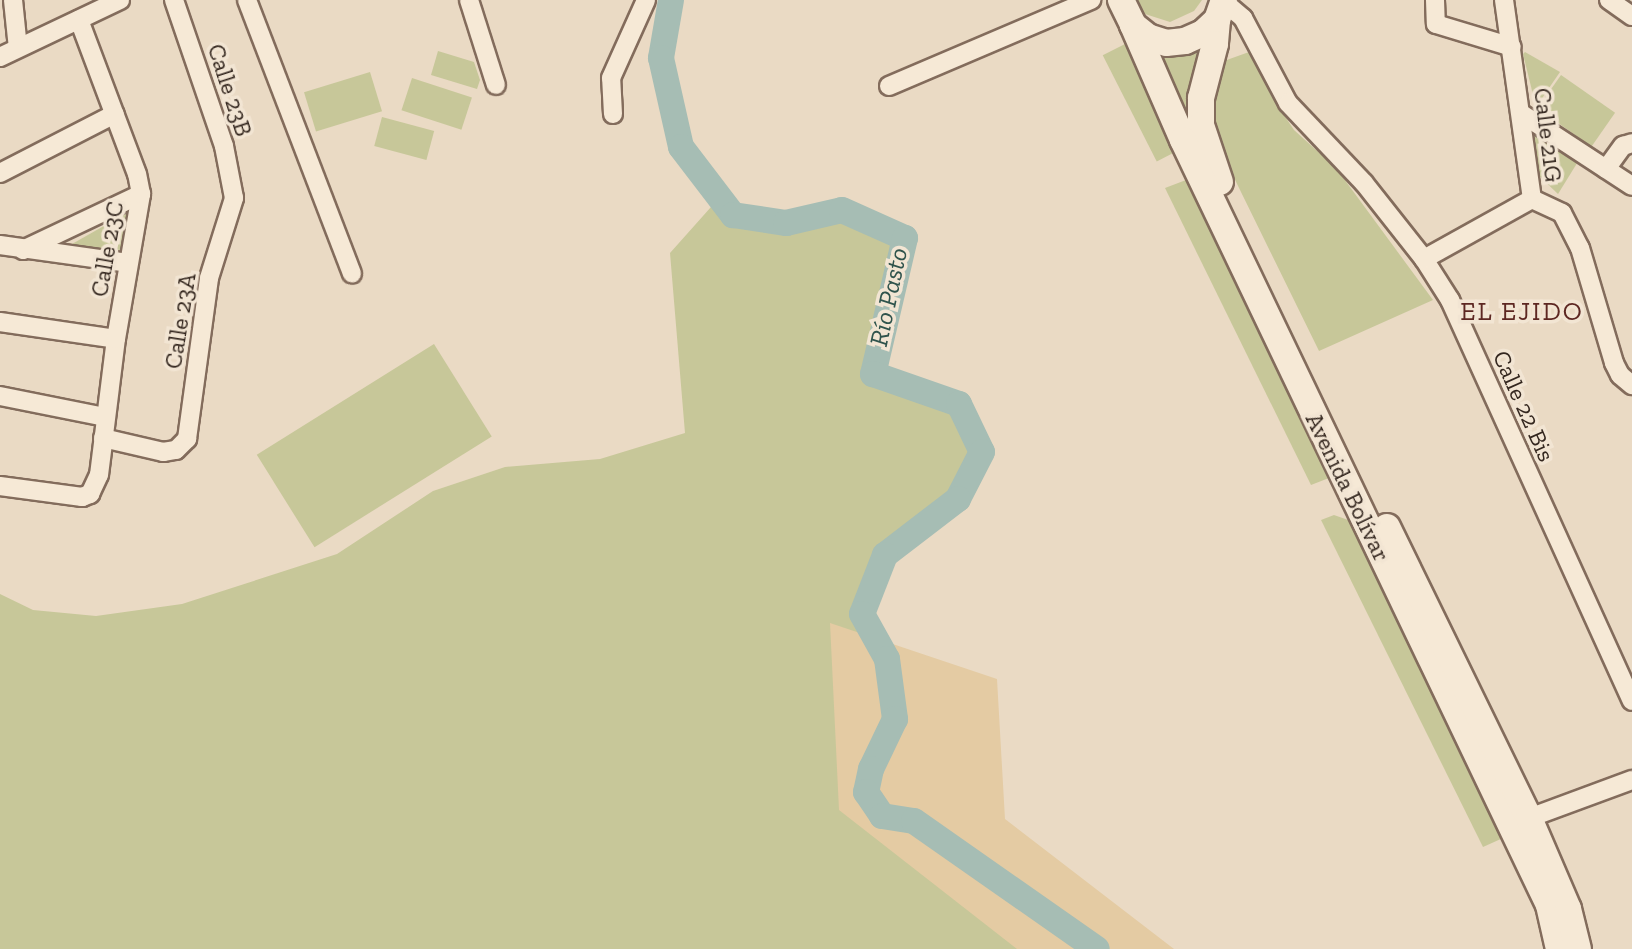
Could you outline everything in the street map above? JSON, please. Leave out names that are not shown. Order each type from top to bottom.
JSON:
[{"type":"main road","points":[[1124,8],[1148,37],[1166,43],[1185,41],[1203,33],[1222,7]]},
{"type":"main road","name":"Avenida Bolívar","points":[[1222,7],[1201,98],[1201,125],[1212,165],[1529,818],[1568,909],[1578,949]]},
{"type":"main road","name":"Avenida Bolívar","points":[[1124,8],[1183,140],[1549,905],[1559,949]]},
{"type":"street","points":[[13,0],[18,48]]},
{"type":"street","points":[[0,57],[79,20],[99,5],[120,0]]},
{"type":"street","name":"Calle 23B","points":[[174,0],[224,146],[234,198]]},
{"type":"street","points":[[247,0],[352,274]]},
{"type":"street","points":[[469,0],[496,85]]},
{"type":"street","points":[[613,114],[611,78],[646,0]]},
{"type":"street","points":[[889,86],[1091,0]]},
{"type":"street","points":[[1435,0],[1436,24],[1512,47]]},
{"type":"street","name":"Calle 21G","points":[[1504,0],[1532,199],[1562,213],[1580,248],[1614,363],[1620,375],[1632,385]]},
{"type":"street","points":[[1609,0],[1632,16]]},
{"type":"street","name":"Calle 22 Bis","points":[[1222,7],[1243,18],[1288,103],[1364,183],[1424,259],[1450,300],[1632,701]]},
{"type":"street","name":"Calle 23C","points":[[0,486],[71,498],[90,494],[99,475],[116,339],[141,194],[79,20]]},
{"type":"street","points":[[0,173],[115,114]]},
{"type":"street","points":[[1522,114],[1632,186]]},
{"type":"street","points":[[1606,169],[1623,146],[1632,143]]},
{"type":"street","points":[[23,250],[141,194]]},
{"type":"street","name":"Calle 23A","points":[[103,438],[163,452],[176,450],[187,439],[209,278],[234,198]]},
{"type":"street","points":[[1424,259],[1532,199]]},
{"type":"street","points":[[0,245],[128,263]]},
{"type":"street","points":[[0,322],[116,339]]},
{"type":"street","points":[[0,396],[105,417]]},
{"type":"street","points":[[1529,818],[1632,780]]},
{"type":"green space","points":[[1134,0],[1202,0],[1194,11],[1170,22],[1145,14]]},
{"type":"green space","points":[[1125,44],[1179,150],[1157,161],[1103,55]]},
{"type":"green space","points":[[1152,44],[1201,44],[1193,93],[1194,134]]},
{"type":"green space","points":[[438,51],[474,62],[480,80],[477,89],[431,75]]},
{"type":"green space","points":[[1249,52],[1272,97],[1294,130],[1336,168],[1433,300],[1319,351],[1216,141],[1214,95],[1224,61]]},
{"type":"green space","points":[[1525,52],[1560,72],[1536,107],[1523,54]]},
{"type":"green space","points":[[370,72],[382,111],[316,131],[304,92]]},
{"type":"green space","points":[[1561,75],[1615,113],[1592,146],[1537,109]]},
{"type":"green space","points":[[412,78],[472,97],[461,130],[401,110]]},
{"type":"green space","points":[[382,117],[434,131],[426,160],[374,146]]},
{"type":"green space","points":[[1536,132],[1579,160],[1558,194],[1536,173],[1531,144]]},
{"type":"green space","points":[[1186,180],[1195,187],[1334,476],[1311,485],[1165,188]]},
{"type":"green space","points":[[711,207],[733,215],[786,223],[842,210],[905,238],[873,373],[959,404],[982,452],[952,503],[885,555],[862,614],[887,659],[1097,949],[0,949],[0,594],[33,610],[96,616],[182,604],[337,554],[433,491],[505,467],[600,459],[685,433],[670,253]]},
{"type":"green space","points":[[132,210],[122,255],[72,244]]},
{"type":"green space","points":[[434,344],[492,436],[315,547],[257,455]]},
{"type":"green space","points":[[1334,515],[1351,521],[1363,536],[1503,838],[1483,847],[1321,520]]},
{"type":"sand","points":[[830,623],[997,679],[1005,819],[1174,949],[1017,949],[839,810]]},
{"type":"waterway","name":"Río Pasto","points":[[671,0],[661,58],[681,147],[733,215],[786,223],[842,210],[905,238],[873,374],[959,404],[982,452],[958,499],[885,555],[862,614],[887,659],[895,719],[871,769],[866,792],[882,816],[914,821],[1097,949]]},
{"type":"district","name":"EL EJIDO","points":[[1522,312]]}]
